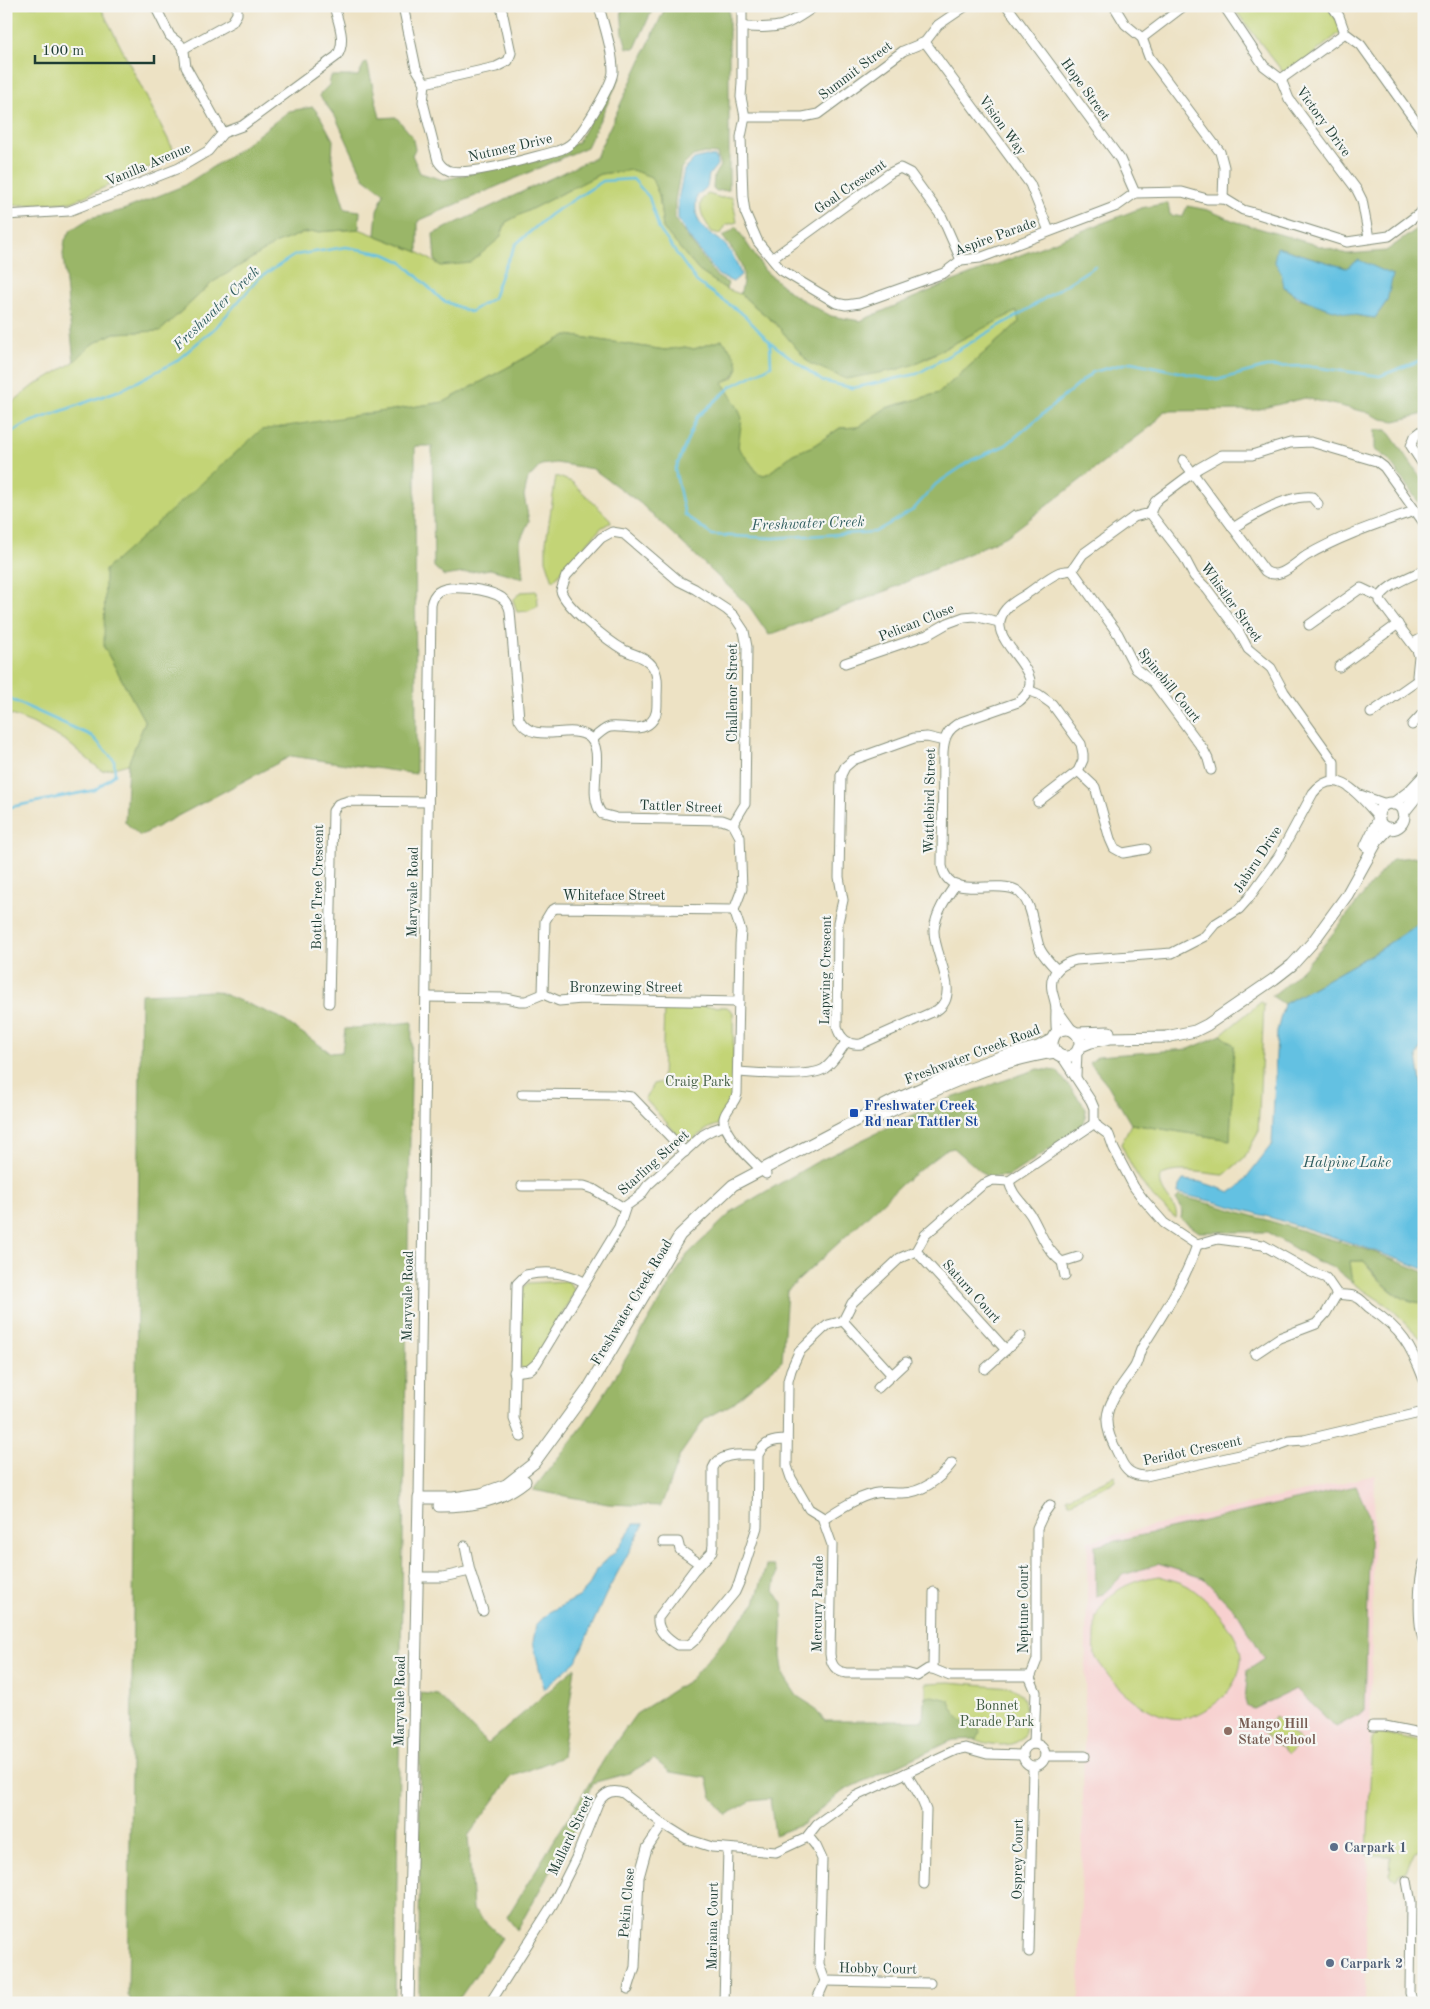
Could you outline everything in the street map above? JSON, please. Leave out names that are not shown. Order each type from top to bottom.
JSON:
[{"type":"main road","points":[[1389,828],[1377,841],[1355,881],[1312,943],[1292,965],[1207,1025],[1195,1031],[1166,1037],[1110,1038],[1091,1042],[1070,1056],[1058,1054],[1052,1044],[1055,1036],[1064,1029],[1074,1032],[1162,1032],[1187,1027],[1211,1015],[1270,974],[1296,952],[1348,881],[1381,809],[1408,792],[1424,776]]},
{"type":"main road","points":[[1378,818],[1383,826],[1389,828],[1395,828],[1401,824],[1403,813],[1424,787]]},
{"type":"main road","points":[[1390,804],[1400,807],[1403,813]]},
{"type":"main road","points":[[1074,1032],[1079,1039],[1078,1049]]},
{"type":"main road","name":"Freshwater Creek Road","points":[[764,1172],[845,1125],[923,1087],[985,1062],[1038,1047],[1055,1036]]},
{"type":"main road","name":"Freshwater Creek Road","points":[[418,1502],[481,1494],[506,1485],[534,1463],[588,1389],[680,1235],[733,1185],[938,1089],[1001,1066],[1036,1056],[1058,1054]]},
{"type":"main road","name":"Maryvale Road","points":[[408,2003],[418,1502]]},
{"type":"street","points":[[155,6],[170,36],[183,48],[186,67],[223,132]]},
{"type":"street","points":[[183,48],[232,22],[237,14],[237,6]]},
{"type":"street","name":"Vanilla Avenue","points":[[6,215],[62,212],[77,208],[187,165],[212,148],[223,132],[242,126],[337,56],[341,50],[342,40],[334,6]]},
{"type":"street","name":"Nutmeg Drive","points":[[403,6],[416,68],[425,83],[423,102],[437,158],[443,168],[450,171],[472,171],[563,149],[576,138],[608,88],[613,76],[612,62],[599,6]]},
{"type":"street","points":[[425,83],[496,67],[508,61],[511,53],[501,6]]},
{"type":"street","name":"Aspire Parade","points":[[742,6],[741,97],[745,117],[741,137],[743,204],[747,219],[758,242],[773,258],[779,268],[831,301],[846,305],[860,303],[944,273],[961,260],[980,258],[1117,206],[1135,193]]},
{"type":"street","points":[[742,27],[783,26],[793,22],[815,6]]},
{"type":"street","name":"Summit Street","points":[[745,117],[803,117],[818,114],[906,49],[925,42],[938,25],[966,6]]},
{"type":"street","name":"Hope Street","points":[[1007,6],[1120,158],[1135,193]]},
{"type":"street","points":[[1114,6],[1125,24],[1142,38],[1149,57],[1220,152],[1224,167],[1223,199]]},
{"type":"street","points":[[1142,38],[1184,6]]},
{"type":"street","name":"Victory Drive","points":[[1224,6],[1264,66],[1281,79],[1289,99],[1360,195],[1369,238]]},
{"type":"street","points":[[1332,6],[1339,16],[1345,32],[1361,45],[1424,132]]},
{"type":"street","points":[[1281,79],[1345,32]]},
{"type":"street","name":"Vision Way","points":[[925,42],[1030,184],[1049,231]]},
{"type":"street","name":"Goal Crescent","points":[[773,258],[890,173],[900,168],[910,173],[942,217],[961,260]]},
{"type":"street","points":[[1135,193],[1182,192],[1207,199],[1223,199],[1243,210],[1267,216],[1344,242],[1355,242],[1392,234],[1424,210]]},
{"type":"street","points":[[1424,429],[1415,436],[1411,446],[1424,466]]},
{"type":"street","points":[[1038,802],[1078,771],[1083,760],[1081,744],[1052,704],[1038,694],[1028,690],[1030,681],[1028,673],[1001,635],[999,622],[1008,606],[1059,573],[1072,570],[1083,554],[1134,516],[1150,513],[1157,500],[1192,473],[1222,455],[1252,455],[1290,443],[1311,442],[1380,464],[1424,523]]},
{"type":"street","points":[[1183,460],[1265,571],[1277,575],[1318,550],[1356,531],[1414,510]]},
{"type":"street","points":[[1233,528],[1254,516],[1299,498],[1312,497],[1318,504]]},
{"type":"street","name":"Whistler Street","points":[[1150,513],[1184,557],[1194,576],[1207,589],[1239,632],[1248,649],[1271,668],[1284,692],[1332,758],[1335,765],[1334,781]]},
{"type":"street","name":"Challenor Street","points":[[592,740],[610,727],[642,727],[647,725],[655,716],[656,709],[657,680],[653,667],[649,662],[624,650],[604,636],[566,602],[561,591],[566,576],[601,538],[606,534],[618,532],[630,538],[678,581],[695,588],[727,610],[744,630],[747,647],[745,804],[733,824]]},
{"type":"street","name":"Spinebill Court","points":[[1072,570],[1122,639],[1129,658],[1136,669],[1154,683],[1203,749],[1211,770]]},
{"type":"street","points":[[1370,713],[1421,683],[1417,670],[1419,656],[1414,643],[1381,604],[1380,597],[1385,590],[1424,570]]},
{"type":"street","name":"Maryvale Road","points":[[418,1502],[431,605],[437,592],[446,588],[471,588],[497,596],[506,602],[510,612],[517,713],[522,725],[530,731],[578,733],[592,740]]},
{"type":"street","points":[[1309,626],[1361,588],[1380,597]]},
{"type":"street","name":"Pelican Close","points":[[845,663],[927,635],[964,617],[974,616],[999,622]]},
{"type":"street","points":[[1339,667],[1398,624]]},
{"type":"street","points":[[1414,643],[1424,637]]},
{"type":"street","name":"Wattlebird Street","points":[[956,884],[945,875],[942,861],[944,741],[950,729],[956,725],[1018,702],[1028,690]]},
{"type":"street","points":[[1412,725],[1424,712]]},
{"type":"street","name":"Lapwing Crescent","points":[[846,1042],[840,1036],[837,1026],[838,922],[843,900],[839,878],[842,775],[845,767],[853,760],[914,738],[944,741]]},
{"type":"street","name":"Tattler Street","points":[[592,740],[596,749],[595,803],[602,814],[617,818],[722,820],[733,824],[740,837],[742,884],[734,910]]},
{"type":"street","points":[[1078,771],[1095,787],[1114,848],[1123,853],[1146,849]]},
{"type":"street","points":[[1334,781],[1346,785],[1360,795],[1378,818]]},
{"type":"street","name":"Jabiru Drive","points":[[1057,970],[1067,963],[1076,960],[1172,953],[1205,936],[1216,924],[1244,904],[1279,856],[1313,793],[1324,783],[1334,781]]},
{"type":"street","points":[[1360,795],[1390,804]]},
{"type":"street","name":"Bottle Tree Crescent","points":[[329,1003],[333,811],[338,804],[348,801],[428,802]]},
{"type":"street","points":[[738,1072],[804,1074],[816,1072],[829,1065],[846,1042],[854,1045],[861,1044],[937,1010],[946,1001],[948,990],[935,942],[934,931],[942,905],[956,884],[965,887],[1008,888],[1020,893],[1028,907],[1042,953],[1057,970],[1053,976],[1051,989],[1056,1008],[1055,1036]]},
{"type":"street","name":"Whiteface Street","points":[[542,994],[545,920],[547,915],[556,908],[734,910]]},
{"type":"street","points":[[734,910],[742,936],[737,1097],[725,1114],[724,1126],[764,1172]]},
{"type":"street","name":"Bronzewing Street","points":[[426,997],[506,998],[526,1001],[542,994],[559,1001],[582,999],[739,1002]]},
{"type":"street","points":[[1056,1008],[1074,1032]]},
{"type":"street","points":[[1076,1076],[1078,1049]]},
{"type":"street","points":[[1058,1054],[1076,1076],[1092,1103],[1095,1123],[1111,1138],[1114,1150],[1134,1187],[1164,1223],[1197,1245],[1218,1240],[1263,1245],[1311,1272],[1326,1278],[1337,1294],[1359,1298],[1369,1308],[1388,1321],[1403,1336],[1420,1356],[1424,1380]]},
{"type":"street","points":[[522,1094],[615,1095],[632,1097],[685,1152]]},
{"type":"street","points":[[952,1464],[938,1479],[919,1489],[902,1494],[881,1492],[871,1494],[824,1519],[809,1509],[788,1472],[786,1461],[788,1381],[794,1361],[803,1348],[825,1326],[843,1321],[852,1302],[900,1258],[916,1251],[925,1235],[982,1185],[993,1180],[1009,1181],[1095,1123]]},
{"type":"street","name":"Starling Street","points":[[514,1372],[527,1371],[534,1367],[619,1227],[624,1208],[640,1196],[709,1131],[724,1126]]},
{"type":"street","points":[[1009,1181],[1012,1193],[1031,1216],[1050,1251],[1062,1262],[1065,1276]]},
{"type":"street","points":[[522,1186],[584,1186],[593,1189],[624,1208]]},
{"type":"street","name":"Peridot Crescent","points":[[1197,1245],[1190,1265],[1150,1336],[1141,1348],[1136,1366],[1128,1376],[1107,1414],[1109,1434],[1122,1464],[1130,1472],[1135,1475],[1146,1476],[1271,1448],[1290,1441],[1304,1440],[1424,1412]]},
{"type":"street","name":"Saturn Court","points":[[916,1251],[1006,1350]]},
{"type":"street","points":[[1062,1262],[1078,1257]]},
{"type":"street","points":[[520,1437],[514,1419],[516,1289],[520,1280],[526,1275],[567,1274],[584,1282]]},
{"type":"street","points":[[1255,1354],[1279,1338],[1316,1324],[1326,1313],[1337,1294]]},
{"type":"street","points":[[843,1321],[892,1375]]},
{"type":"street","points":[[985,1369],[1021,1336]]},
{"type":"street","points":[[878,1388],[906,1362]]},
{"type":"street","points":[[758,1455],[724,1457],[715,1463],[713,1468],[712,1552],[700,1564],[658,1618],[662,1631],[677,1645],[689,1645],[695,1640],[734,1592],[739,1583],[757,1527],[758,1455],[761,1449],[771,1441],[787,1440]]},
{"type":"street","name":"Neptune Court","points":[[1030,1676],[1037,1660],[1037,1528],[1050,1505]]},
{"type":"street","name":"Mercury Parade","points":[[824,1519],[832,1552],[830,1654],[833,1667],[838,1671],[846,1673],[906,1673],[917,1676],[928,1669],[933,1669],[950,1676],[1030,1676]]},
{"type":"street","points":[[663,1542],[678,1542],[680,1550],[700,1564]]},
{"type":"street","points":[[465,1546],[470,1570],[483,1611]]},
{"type":"street","points":[[1424,1563],[1421,1581],[1420,1628],[1424,1642]]},
{"type":"street","points":[[416,1577],[443,1577],[470,1570]]},
{"type":"street","points":[[933,1669],[934,1592]]},
{"type":"street","points":[[1030,1676],[1030,1681],[1036,1692],[1034,1744]]},
{"type":"street","points":[[1372,1726],[1390,1726],[1424,1734]]},
{"type":"street","points":[[1034,1744],[1040,1746],[1045,1756],[1040,1765],[1033,1766],[1024,1762],[1022,1756],[1027,1746],[1034,1744]]},
{"type":"street","name":"Mallard Street","points":[[490,2003],[553,1904],[576,1858],[603,1796],[612,1791],[623,1793],[663,1824],[688,1839],[712,1847],[776,1852],[808,1836],[817,1824],[848,1801],[961,1749],[987,1754],[1022,1756]]},
{"type":"street","points":[[1045,1756],[1085,1756]]},
{"type":"street","name":"Osprey Court","points":[[1029,1952],[1033,1766]]},
{"type":"street","points":[[906,1773],[922,1798],[926,1810],[924,1884]]},
{"type":"street","name":"Pekin Close","points":[[628,1989],[635,1967],[639,1877],[647,1848],[663,1824]]},
{"type":"street","points":[[808,1836],[816,1846],[822,1859],[819,1964],[825,1981],[818,1997],[818,2003]]},
{"type":"street","name":"Mariana Court","points":[[724,2003],[728,1849]]},
{"type":"street","points":[[1407,1881],[1411,1902],[1410,1993],[1413,2003]]},
{"type":"street","name":"Hobby Court","points":[[825,1981],[930,1983]]},
{"type":"shaded area","name":"Mango Hill State School","points":[[1375,1475],[1365,2003],[1079,2003],[1088,1541]]},
{"type":"green space","points":[[6,6],[100,6],[176,155],[72,202],[6,206]]},
{"type":"green space","points":[[621,6],[654,6],[635,48],[627,48],[623,34]]},
{"type":"green space","points":[[666,6],[729,6],[729,190],[717,191],[713,189],[714,176],[720,166],[717,154],[705,153],[693,156],[681,168],[675,201],[675,220],[717,277],[728,283],[726,289],[699,271],[663,228],[659,195],[651,177],[632,170],[600,174],[506,222],[500,238],[470,263],[441,266],[435,261],[433,234],[596,157]]},
{"type":"green space","points":[[1232,6],[1329,6],[1343,30],[1286,76]]},
{"type":"green space","points":[[367,62],[380,118],[396,117],[412,136],[415,149],[412,155],[420,173],[443,180],[558,152],[578,142],[596,109],[602,108],[601,102],[616,77],[620,77],[587,147],[418,221],[418,252],[375,235],[377,211],[384,193],[364,178],[336,118],[319,95],[329,85],[331,76],[358,76]]},
{"type":"green space","points":[[313,107],[333,140],[332,159],[345,209],[360,211],[359,229],[303,233],[277,243],[213,282],[160,331],[114,333],[91,345],[74,362],[63,254],[65,240],[71,230],[90,218],[123,210],[183,186],[233,154],[289,111]]},
{"type":"green space","points":[[632,170],[651,176],[659,195],[663,228],[699,271],[726,289],[740,294],[776,324],[809,363],[895,370],[927,358],[1017,310],[1019,322],[939,393],[886,408],[858,427],[840,428],[813,446],[793,454],[764,475],[758,473],[738,447],[738,414],[722,383],[733,378],[736,373],[729,347],[722,340],[694,349],[685,347],[665,350],[567,335],[444,402],[261,431],[104,647],[145,722],[128,764],[102,771],[66,741],[32,723],[6,713],[6,408],[30,388],[74,362],[91,345],[114,333],[160,331],[213,282],[277,243],[302,233],[359,229],[418,252],[441,266],[500,238],[506,222],[600,174]]},
{"type":"green space","points":[[708,194],[721,198],[732,197],[737,222],[726,225],[721,234],[712,232],[701,212],[701,202]]},
{"type":"green space","points":[[1168,203],[1170,215],[1183,217],[1187,206],[1208,210],[1234,221],[1347,254],[1386,251],[1424,224],[1424,414],[1395,421],[1382,419],[1366,412],[1305,398],[1255,410],[1164,411],[1154,424],[1007,536],[886,591],[769,635],[749,606],[640,503],[593,469],[556,463],[541,465],[528,479],[524,496],[529,521],[520,541],[523,578],[490,569],[444,576],[434,567],[432,446],[415,446],[416,774],[291,756],[140,836],[125,822],[128,764],[145,722],[104,647],[105,570],[261,430],[444,402],[567,335],[665,350],[685,347],[694,349],[722,340],[736,357],[738,363],[736,373],[723,383],[742,418],[738,447],[758,473],[764,475],[793,454],[813,446],[840,428],[858,427],[886,408],[939,393],[1019,322],[1017,311],[912,365],[846,379],[809,363],[776,324],[740,294],[743,270],[737,257],[723,237],[736,227],[765,271],[795,296],[831,316],[860,321],[941,286],[1141,208]],"holes":[[[1277,247],[1346,268],[1387,301],[1375,318],[1359,316],[1298,298],[1284,287]]]},
{"type":"green space","points":[[1375,430],[1387,430],[1424,482],[1424,510],[1388,459],[1375,450]]},
{"type":"green space","points":[[556,476],[572,482],[611,522],[601,528],[553,581],[546,560],[546,542]]},
{"type":"green space","points":[[537,591],[538,606],[528,611],[517,612],[513,600],[521,592]]},
{"type":"green space","points":[[1424,856],[1424,920],[1374,953],[1284,1004],[1272,996],[1306,965],[1393,859]]},
{"type":"green space","points":[[216,991],[279,1017],[331,1053],[342,1052],[345,1029],[412,1022],[395,1997],[277,2003],[132,2003],[128,1994],[141,994]]},
{"type":"green space","points":[[1261,1002],[1264,1004],[1258,1133],[1244,1158],[1224,1175],[1174,1171],[1161,1176],[1162,1189],[1175,1208],[1176,1218],[1143,1185],[1121,1144],[1131,1124],[1230,1140],[1234,1045],[1221,1035]]},
{"type":"green space","name":"Craig Park","points":[[664,1005],[727,1007],[733,1012],[734,1099],[720,1124],[709,1128],[690,1141],[677,1134],[645,1099],[653,1084],[662,1082]]},
{"type":"green space","points":[[1221,1035],[1234,1045],[1230,1140],[1131,1124],[1108,1085],[1090,1063],[1098,1056],[1189,1049]]},
{"type":"green space","points":[[1038,1069],[1057,1071],[1086,1108],[1085,1118],[1079,1130],[1009,1176],[987,1177],[954,1148],[945,1150],[903,1183],[787,1291],[782,1361],[732,1404],[705,1419],[680,1455],[661,1506],[608,1504],[533,1490],[582,1427],[612,1382],[687,1255],[734,1210],[815,1163],[940,1102]]},
{"type":"green space","points":[[1179,1196],[1371,1251],[1424,1272],[1424,1303],[1414,1302],[1397,1295],[1383,1283],[1364,1261],[1350,1261],[1353,1283],[1334,1268],[1316,1261],[1267,1232],[1199,1232],[1181,1219],[1182,1209],[1176,1199]]},
{"type":"green space","points":[[1349,1261],[1364,1261],[1376,1276],[1397,1295],[1414,1302],[1424,1303],[1424,1342],[1391,1308],[1353,1283]]},
{"type":"green space","points":[[568,1281],[575,1291],[533,1365],[526,1371],[520,1366],[520,1291],[528,1283]]},
{"type":"green space","points":[[1115,1476],[1116,1481],[1069,1503],[1066,1498]]},
{"type":"green space","points":[[1356,1486],[1370,1518],[1365,1711],[1336,1727],[1296,1689],[1254,1709],[1247,1707],[1245,1700],[1248,1670],[1265,1659],[1239,1615],[1203,1578],[1158,1564],[1123,1575],[1103,1594],[1096,1596],[1095,1546]]},
{"type":"green space","points":[[766,1566],[774,1566],[777,1573],[774,1590],[783,1604],[781,1656],[784,1676],[797,1696],[811,1705],[825,1721],[923,1721],[924,1702],[927,1697],[933,1696],[949,1700],[960,1719],[979,1729],[980,1732],[977,1739],[953,1740],[843,1791],[803,1824],[775,1835],[770,1799],[751,1801],[726,1815],[712,1797],[707,1778],[670,1772],[654,1759],[629,1773],[592,1783],[576,1826],[517,1930],[507,1917],[608,1753],[636,1714],[691,1679],[755,1603]]},
{"type":"green space","points":[[1159,1576],[1185,1584],[1213,1607],[1235,1637],[1241,1657],[1241,1663],[1234,1683],[1222,1698],[1196,1715],[1178,1719],[1162,1715],[1142,1706],[1116,1685],[1098,1662],[1095,1655],[1095,1619],[1107,1600],[1122,1588],[1140,1580]]},
{"type":"green space","points":[[575,1668],[562,1757],[511,1777],[468,1836],[473,1910],[502,1938],[456,2003],[419,2003],[420,1693],[438,1695],[488,1744]]},
{"type":"green space","name":"Bonnet Parade Park","points":[[949,1682],[1010,1687],[1018,1692],[1023,1698],[1025,1706],[1025,1732],[1022,1738],[1016,1742],[1003,1745],[975,1739],[977,1736],[956,1716],[950,1701],[926,1699],[926,1683]]},
{"type":"green space","points":[[1275,1717],[1301,1742],[1288,1755],[1262,1730]]},
{"type":"green space","points":[[1378,1733],[1424,1741],[1424,1849],[1413,1854],[1406,1871],[1399,1875],[1396,1880],[1390,1875],[1391,1856],[1367,1855],[1372,1739]]},
{"type":"water","points":[[706,156],[716,157],[717,165],[709,175],[707,187],[697,196],[696,214],[704,229],[721,241],[734,257],[741,275],[733,282],[718,275],[688,236],[678,219],[678,200],[684,170],[694,159]]},
{"type":"water","points":[[1277,247],[1346,268],[1359,260],[1393,275],[1387,301],[1375,318],[1340,312],[1304,299],[1284,287],[1281,272],[1274,261]]},
{"type":"water","name":"Halpine Lake","points":[[1424,920],[1424,1039],[1417,1057],[1424,1100],[1424,1269],[1303,1228],[1224,1204],[1178,1193],[1179,1186],[1183,1180],[1201,1182],[1231,1192],[1239,1187],[1272,1144],[1277,1031],[1284,1004],[1374,953]]},
{"type":"water","points":[[634,1524],[644,1524],[606,1594],[576,1661],[544,1689],[533,1642],[536,1625],[549,1612],[579,1597],[589,1586],[596,1570],[616,1551]]},
{"type":"waterway","name":"Freshwater Creek","points":[[6,435],[28,423],[123,389],[175,362],[216,327],[259,278],[295,255],[346,247],[385,254],[402,262],[442,300],[470,312],[493,298],[502,272],[516,244],[551,214],[603,181],[633,179],[649,197],[659,229],[697,282],[744,315],[770,342],[822,381],[853,388],[917,374],[1025,311],[1095,266]]},
{"type":"waterway","name":"Freshwater Creek","points":[[770,342],[771,366],[732,386],[697,417],[675,470],[685,515],[712,535],[773,538],[875,532],[913,510],[936,484],[972,460],[1006,445],[1093,372],[1131,362],[1217,380],[1266,367],[1306,366],[1380,376],[1424,359]]},
{"type":"waterway","name":"Freshwater Creek","points":[[6,694],[12,700],[92,736],[114,760],[115,774],[95,790],[6,808]]},
{"type":"place","name":"Freshwater Creek Rd near Tattler St","points":[[854,1113]]},
{"type":"place","name":"Mango Hill State School","points":[[1228,1731]]},
{"type":"place","name":"Carpark 1","points":[[1334,1847]]},
{"type":"place","name":"Carpark 2","points":[[1330,1963]]}]
